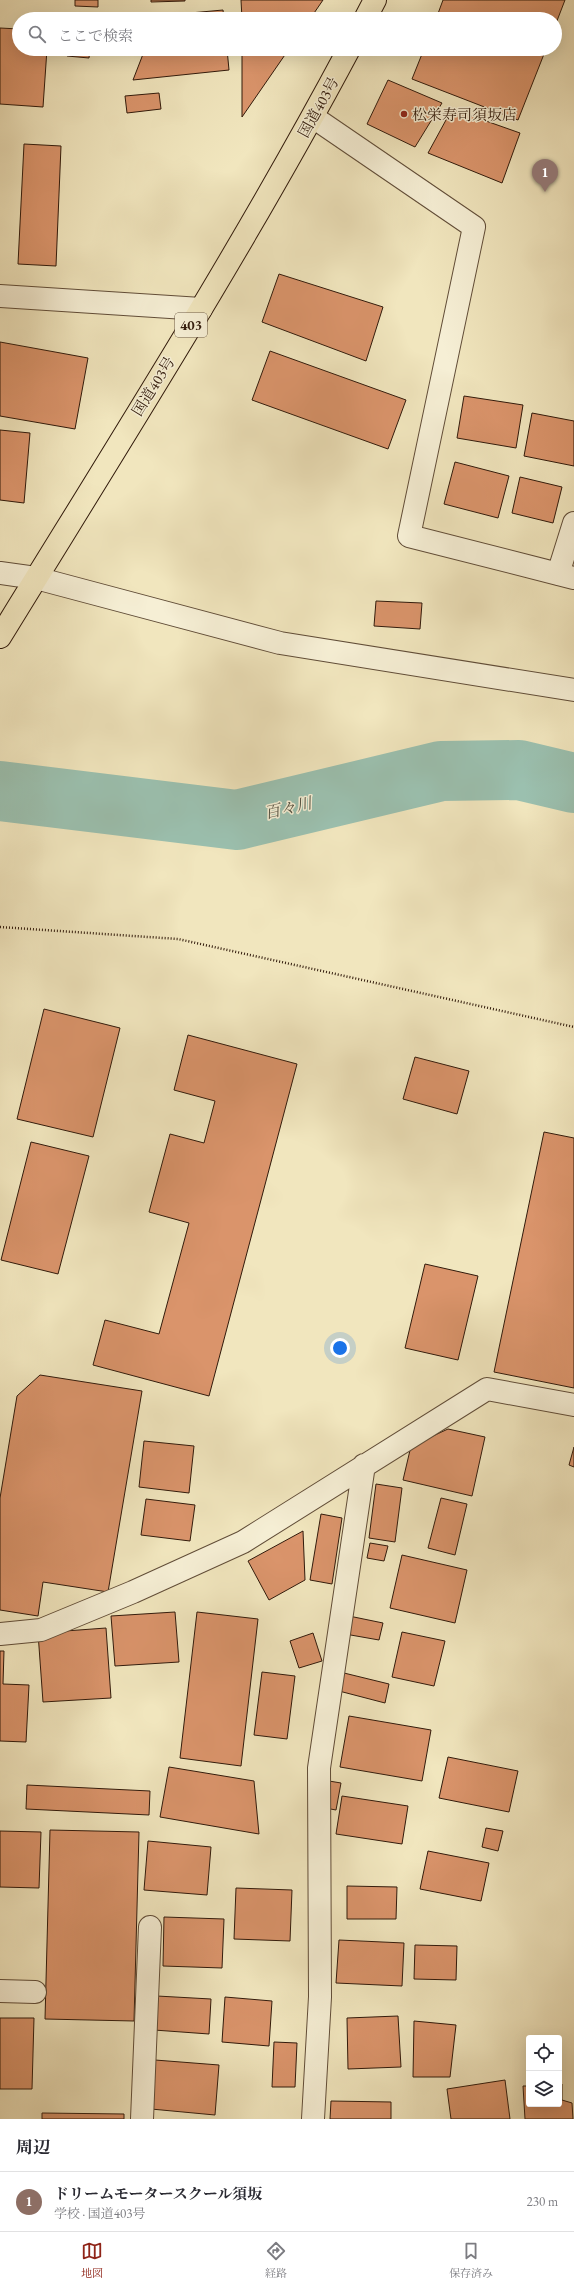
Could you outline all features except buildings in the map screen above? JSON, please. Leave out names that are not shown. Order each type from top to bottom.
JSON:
[{"type":"highway","points":[[369,12],[375,0]]},
{"type":"highway","name":"国道403号","points":[[0,636],[200,309],[313,117],[345,56]]},
{"type":"street","points":[[313,117],[474,228],[409,536],[566,576],[574,523]]},
{"type":"street","points":[[0,296],[200,309]]},
{"type":"street","points":[[0,574],[30,587],[280,643],[574,690]]},
{"type":"street","points":[[0,1634],[41,1630],[133,1592],[243,1542],[487,1388],[574,1405]]},
{"type":"street","points":[[314,2119],[320,1998],[319,1768],[364,1465]]},
{"type":"street","points":[[142,2119],[150,1927]]},
{"type":"street","points":[[0,1991],[36,1992]]},
{"type":"path","points":[[0,926],[178,939],[574,1027]]},
{"type":"waterway","name":"百々川","points":[[0,791],[237,820],[441,771],[519,770],[574,783]]},
{"type":"place","name":"松栄寿司須坂店","points":[[404,114]]},
{"type":"place","name":"ドリームモータースクール須坂","points":[[545,192]]}]
